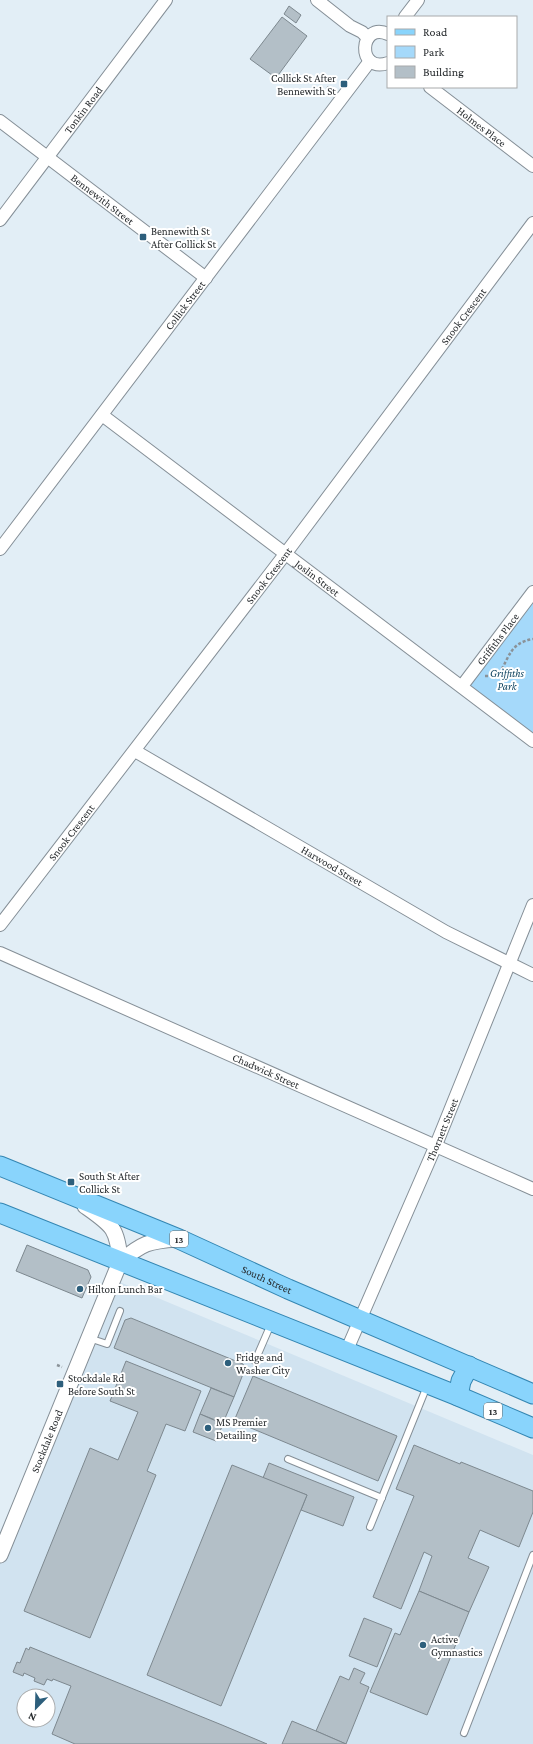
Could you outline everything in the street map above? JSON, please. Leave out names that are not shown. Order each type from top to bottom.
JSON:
[{"type":"main road","name":"South Street","points":[[0,1166],[179,1239],[288,1289],[533,1394]]},
{"type":"main road","name":"13","points":[[0,1213],[458,1396],[533,1428]]},
{"type":"main road","points":[[458,1396],[461,1382],[469,1366]]},
{"type":"street","name":"Tonkin Road","points":[[0,220],[166,0]]},
{"type":"street","points":[[317,0],[350,26],[362,32],[368,38]]},
{"type":"street","points":[[406,16],[418,0]]},
{"type":"street","points":[[387,34],[381,32],[376,33],[368,38],[364,48],[370,61],[380,64],[387,63]]},
{"type":"street","name":"Collick Street","points":[[0,549],[370,61]]},
{"type":"street","name":"Holmes Place","points":[[431,88],[533,166]]},
{"type":"street","name":"Bennewith Street","points":[[0,120],[206,278]]},
{"type":"street","name":"Snook Crescent","points":[[0,925],[286,553],[533,223]]},
{"type":"street","name":"Joslin Street","points":[[102,415],[462,686],[533,742]]},
{"type":"street","name":"Griffiths Place","points":[[462,686],[533,592]]},
{"type":"street","name":"Harwood Street","points":[[135,751],[446,932],[533,974]]},
{"type":"street","name":"Thornett Street","points":[[346,1352],[436,1145],[533,905]]},
{"type":"street","name":"Chadwick Street","points":[[0,953],[533,1189]]},
{"type":"street","name":"Stockdale Road","points":[[0,1555],[120,1262],[118,1239],[110,1225],[68,1195]]},
{"type":"street","name":"Stockdale Road","points":[[120,1262],[145,1244],[153,1241],[179,1239]]},
{"type":"lane","points":[[89,1338],[107,1344],[120,1311]]},
{"type":"lane","points":[[255,1361],[272,1322]]},
{"type":"lane","points":[[370,1527],[428,1384]]},
{"type":"lane","points":[[288,1459],[382,1498]]},
{"type":"lane","points":[[464,1733],[533,1555]]},
{"type":"path","points":[[473,672],[483,676],[500,674],[510,653],[517,644],[533,639]]},
{"type":"shaded area","points":[[110,1278],[533,1455],[533,1744],[0,1744],[0,1532]]},
{"type":"green space","name":"Griffiths Park","points":[[533,602],[533,735],[470,685]]},
{"type":"building","points":[[289,6],[301,15],[296,23],[284,14]]},
{"type":"building","points":[[282,17],[307,36],[276,78],[250,59]]},
{"type":"building","points":[[27,1245],[88,1270],[91,1277],[82,1298],[16,1271]]},
{"type":"building","points":[[131,1318],[243,1364],[245,1369],[234,1397],[114,1348],[125,1320]]},
{"type":"building","points":[[126,1361],[201,1391],[185,1431],[166,1424],[147,1471],[156,1475],[90,1638],[24,1611],[90,1448],[118,1460],[138,1412],[110,1401]]},
{"type":"building","points":[[253,1376],[397,1436],[378,1481],[234,1421]]},
{"type":"building","points":[[211,1388],[234,1397],[223,1423],[200,1414]]},
{"type":"building","name":"MS Premier Detailing","points":[[200,1414],[223,1424],[216,1441],[193,1432]]},
{"type":"building","points":[[414,1445],[533,1491],[533,1512],[519,1547],[480,1530],[468,1558],[489,1567],[469,1612],[419,1591],[432,1556],[424,1552],[401,1609],[373,1597],[414,1496],[396,1489]]},
{"type":"building","points":[[269,1463],[354,1497],[343,1526],[301,1510],[307,1495],[263,1478]]},
{"type":"building","points":[[232,1465],[307,1495],[221,1706],[147,1675]]},
{"type":"building","name":"Active Gymnastics","points":[[419,1591],[469,1612],[427,1715],[370,1692],[395,1633],[400,1635]]},
{"type":"building","points":[[364,1618],[392,1629],[377,1667],[349,1656]]},
{"type":"building","points":[[30,1647],[267,1744],[75,1744],[52,1734],[54,1728],[56,1728],[56,1724],[71,1686],[53,1679],[52,1681],[47,1679],[44,1685],[34,1681],[35,1678],[24,1673],[23,1676],[13,1672],[17,1662],[20,1663],[26,1648],[29,1650]]},
{"type":"building","points":[[354,1668],[365,1673],[360,1683],[369,1687],[346,1744],[316,1731],[340,1676],[349,1680]]},
{"type":"building","points":[[292,1721],[316,1731],[346,1744],[282,1744]]},
{"type":"place","name":"Collick St After Bennewith St","points":[[344,84]]},
{"type":"place","name":"Bennewith St After Collick St","points":[[143,237]]},
{"type":"place","name":"South St After Collick St","points":[[71,1182]]},
{"type":"place","name":"Hilton Lunch Bar","points":[[80,1289]]},
{"type":"place","name":"Fridge and Washer City","points":[[228,1363]]},
{"type":"place","name":"Stockdale Rd Before South St","points":[[60,1384]]},
{"type":"place","name":"MS Premier Detailing","points":[[208,1428]]},
{"type":"place","name":"Active Gymnastics","points":[[423,1645]]}]
